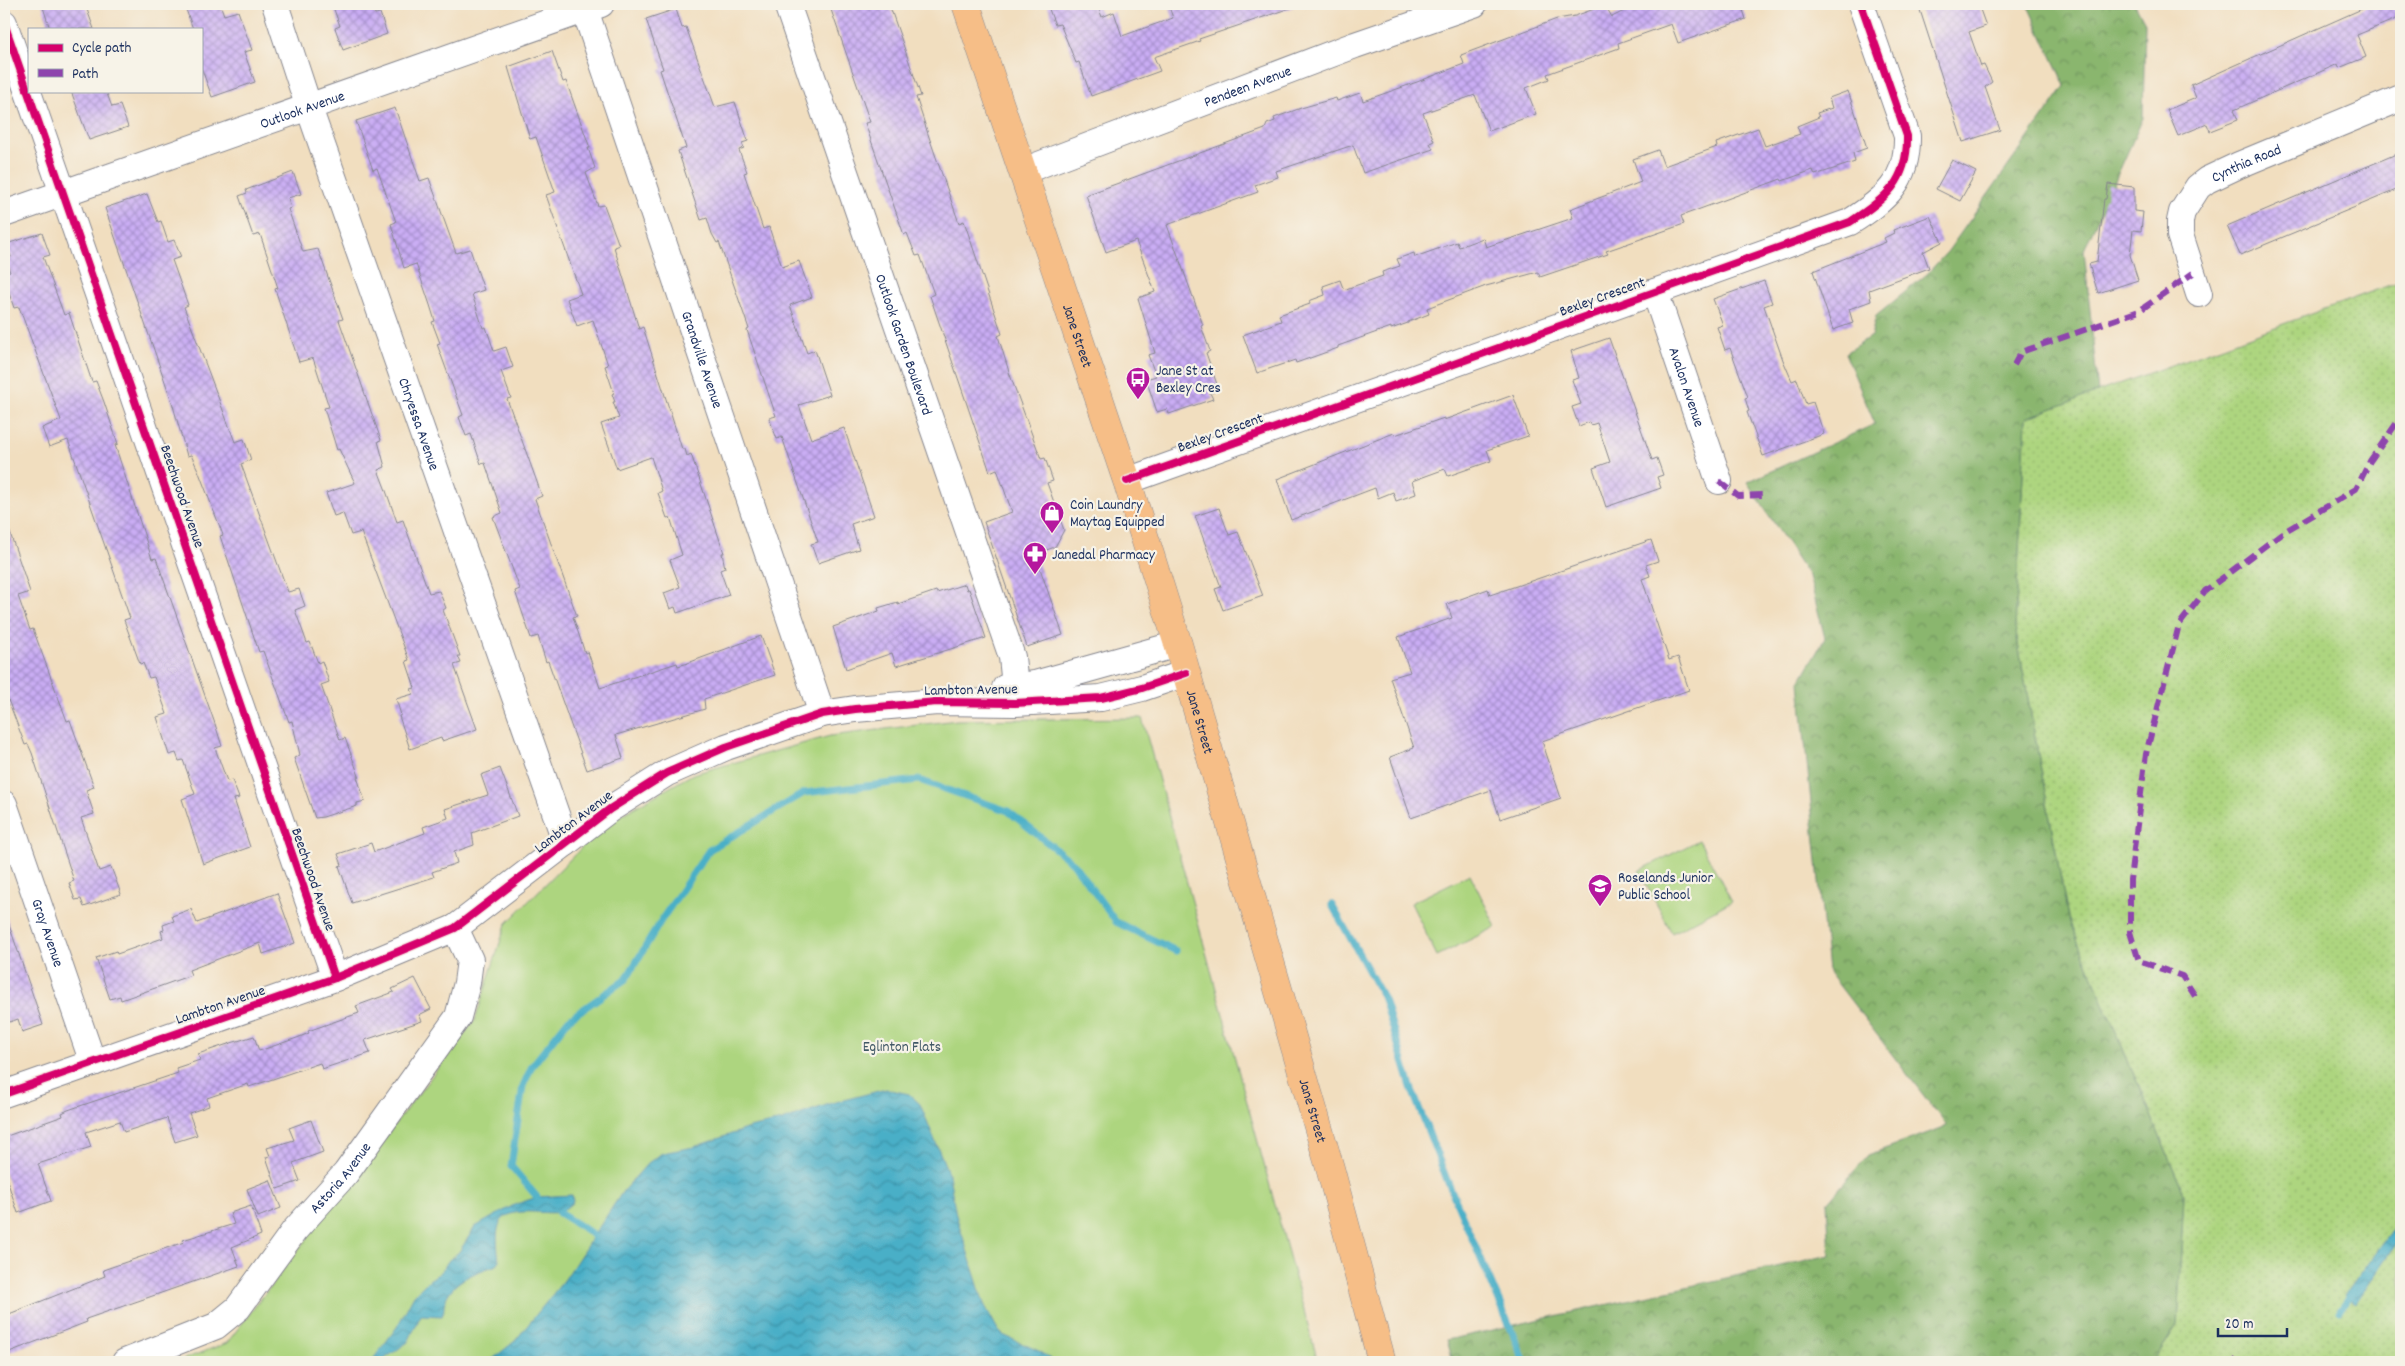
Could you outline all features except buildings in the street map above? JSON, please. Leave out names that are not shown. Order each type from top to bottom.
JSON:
[{"type":"main road","name":"Jane Street","points":[[966,4],[1127,481],[1178,644],[1330,1168],[1382,1362]]},
{"type":"street","name":"Chryessa Avenue","points":[[275,4],[309,108],[566,843]]},
{"type":"street","name":"Outlook Garden Boulevard","points":[[787,4],[1012,657],[1015,686]]},
{"type":"street","name":"Pendeen Avenue","points":[[1023,171],[1346,49],[1474,4]]},
{"type":"street","name":"Bexley Crescent","points":[[1127,481],[1850,222],[1877,205],[1901,173],[1907,156],[1907,136],[1861,4]]},
{"type":"street","name":"Outlook Avenue","points":[[4,214],[309,108],[590,6]]},
{"type":"street","name":"Grandville Avenue","points":[[590,6],[822,714]]},
{"type":"street","name":"Beechwood Avenue","points":[[4,23],[28,91]]},
{"type":"street","name":"Beechwood Avenue","points":[[28,92],[335,978]]},
{"type":"street","name":"Cynthia Road","points":[[2199,294],[2180,235],[2180,221],[2182,212],[2198,188],[2206,180],[2401,98]]},
{"type":"street","name":"Avalon Avenue","points":[[1655,292],[1719,481]]},
{"type":"street","name":"Lambton Avenue","points":[[937,702],[1015,686],[1035,684],[1178,644]]},
{"type":"street","name":"Lambton Avenue","points":[[4,1094],[335,978],[455,928],[610,809],[667,773],[726,747],[822,714],[855,709],[937,702],[1015,703],[1101,698],[1142,688],[1186,673]]},
{"type":"street","name":"Gray Avenue","points":[[4,804],[92,1063]]},
{"type":"street","name":"Astoria Avenue","points":[[125,1362],[216,1326],[238,1308],[294,1231],[346,1173],[458,1017],[467,983],[470,960],[455,928]]},
{"type":"green space","points":[[2027,4],[2135,4],[2145,23],[2143,118],[2084,250],[2098,392],[2026,418],[2015,627],[2068,918],[2184,1194],[2177,1325],[2153,1362],[1453,1362],[1447,1340],[1830,1255],[1827,1203],[1868,1155],[1947,1126],[1828,971],[1799,683],[1825,638],[1809,576],[1747,482],[1875,424],[1845,353],[1871,336],[1876,316],[1927,274],[1948,251],[2065,86]]},
{"type":"green space","points":[[2401,281],[2401,1362],[2153,1362],[2177,1325],[2184,1194],[2068,918],[2015,627],[2026,418]]},
{"type":"green space","name":"Eglinton Flats","points":[[1142,718],[1318,1362],[176,1362],[227,1343],[475,1020],[506,924],[605,824],[693,774],[830,736],[957,720]]},
{"type":"green space","points":[[1699,840],[1732,901],[1672,933],[1639,871]]},
{"type":"green space","points":[[1470,874],[1496,927],[1437,956],[1411,903]]},
{"type":"water","points":[[886,1089],[909,1094],[920,1104],[949,1175],[956,1215],[984,1304],[998,1330],[1003,1335],[1041,1352],[1054,1362],[489,1362],[515,1341],[565,1279],[623,1191],[648,1163],[662,1153],[694,1147],[749,1128],[782,1121],[832,1103]]},
{"type":"water","points":[[572,1195],[573,1202],[561,1212],[525,1212],[507,1216],[501,1221],[498,1229],[499,1261],[497,1265],[466,1277],[449,1293],[444,1303],[442,1316],[421,1315],[408,1342],[380,1362],[371,1362],[397,1327],[414,1295],[429,1280],[440,1273],[449,1260],[459,1252],[475,1227],[514,1205],[537,1197]]},
{"type":"water","points":[[2401,1218],[2401,1237],[2356,1303],[2345,1295]]},
{"type":"waterway","points":[[537,1197],[511,1166],[523,1086],[532,1066],[569,1019],[626,979],[662,919],[709,850],[804,793],[919,780],[1008,811],[1073,863],[1116,922],[1176,951]]},
{"type":"waterway","points":[[1332,905],[1384,999],[1411,1087],[1447,1180],[1525,1362]]},
{"type":"waterway","points":[[559,1213],[588,1231],[599,1242]]},
{"type":"waterway","points":[[2340,1310],[2354,1290]]},
{"type":"marked path","points":[[2014,365],[2021,352],[2139,311],[2193,273]]},
{"type":"marked path","points":[[2195,996],[2182,976],[2139,961],[2130,932],[2130,880],[2146,754],[2179,625],[2205,591],[2282,533],[2356,489],[2370,461],[2401,417]]},
{"type":"marked path","points":[[1719,481],[1738,496],[1764,495]]},
{"type":"cycle path","points":[[1127,481],[1850,222],[1884,197],[1899,177],[1904,165],[1907,136],[1861,4]]},
{"type":"cycle path","points":[[4,23],[335,978]]},
{"type":"cycle path","points":[[4,1094],[335,978],[455,928],[610,809],[667,773],[726,747],[822,714],[855,709],[937,702],[1015,703],[1101,698],[1142,688],[1186,673]]},
{"type":"place","name":"Jane St at Bexley Cres","points":[[1138,400]]},
{"type":"place","name":"Coin Laundry Maytag Equipped","points":[[1052,534]]},
{"type":"place","name":"Janedal Pharmacy","points":[[1035,575]]},
{"type":"place","name":"Roselands Junior Public School","points":[[1600,907]]}]
